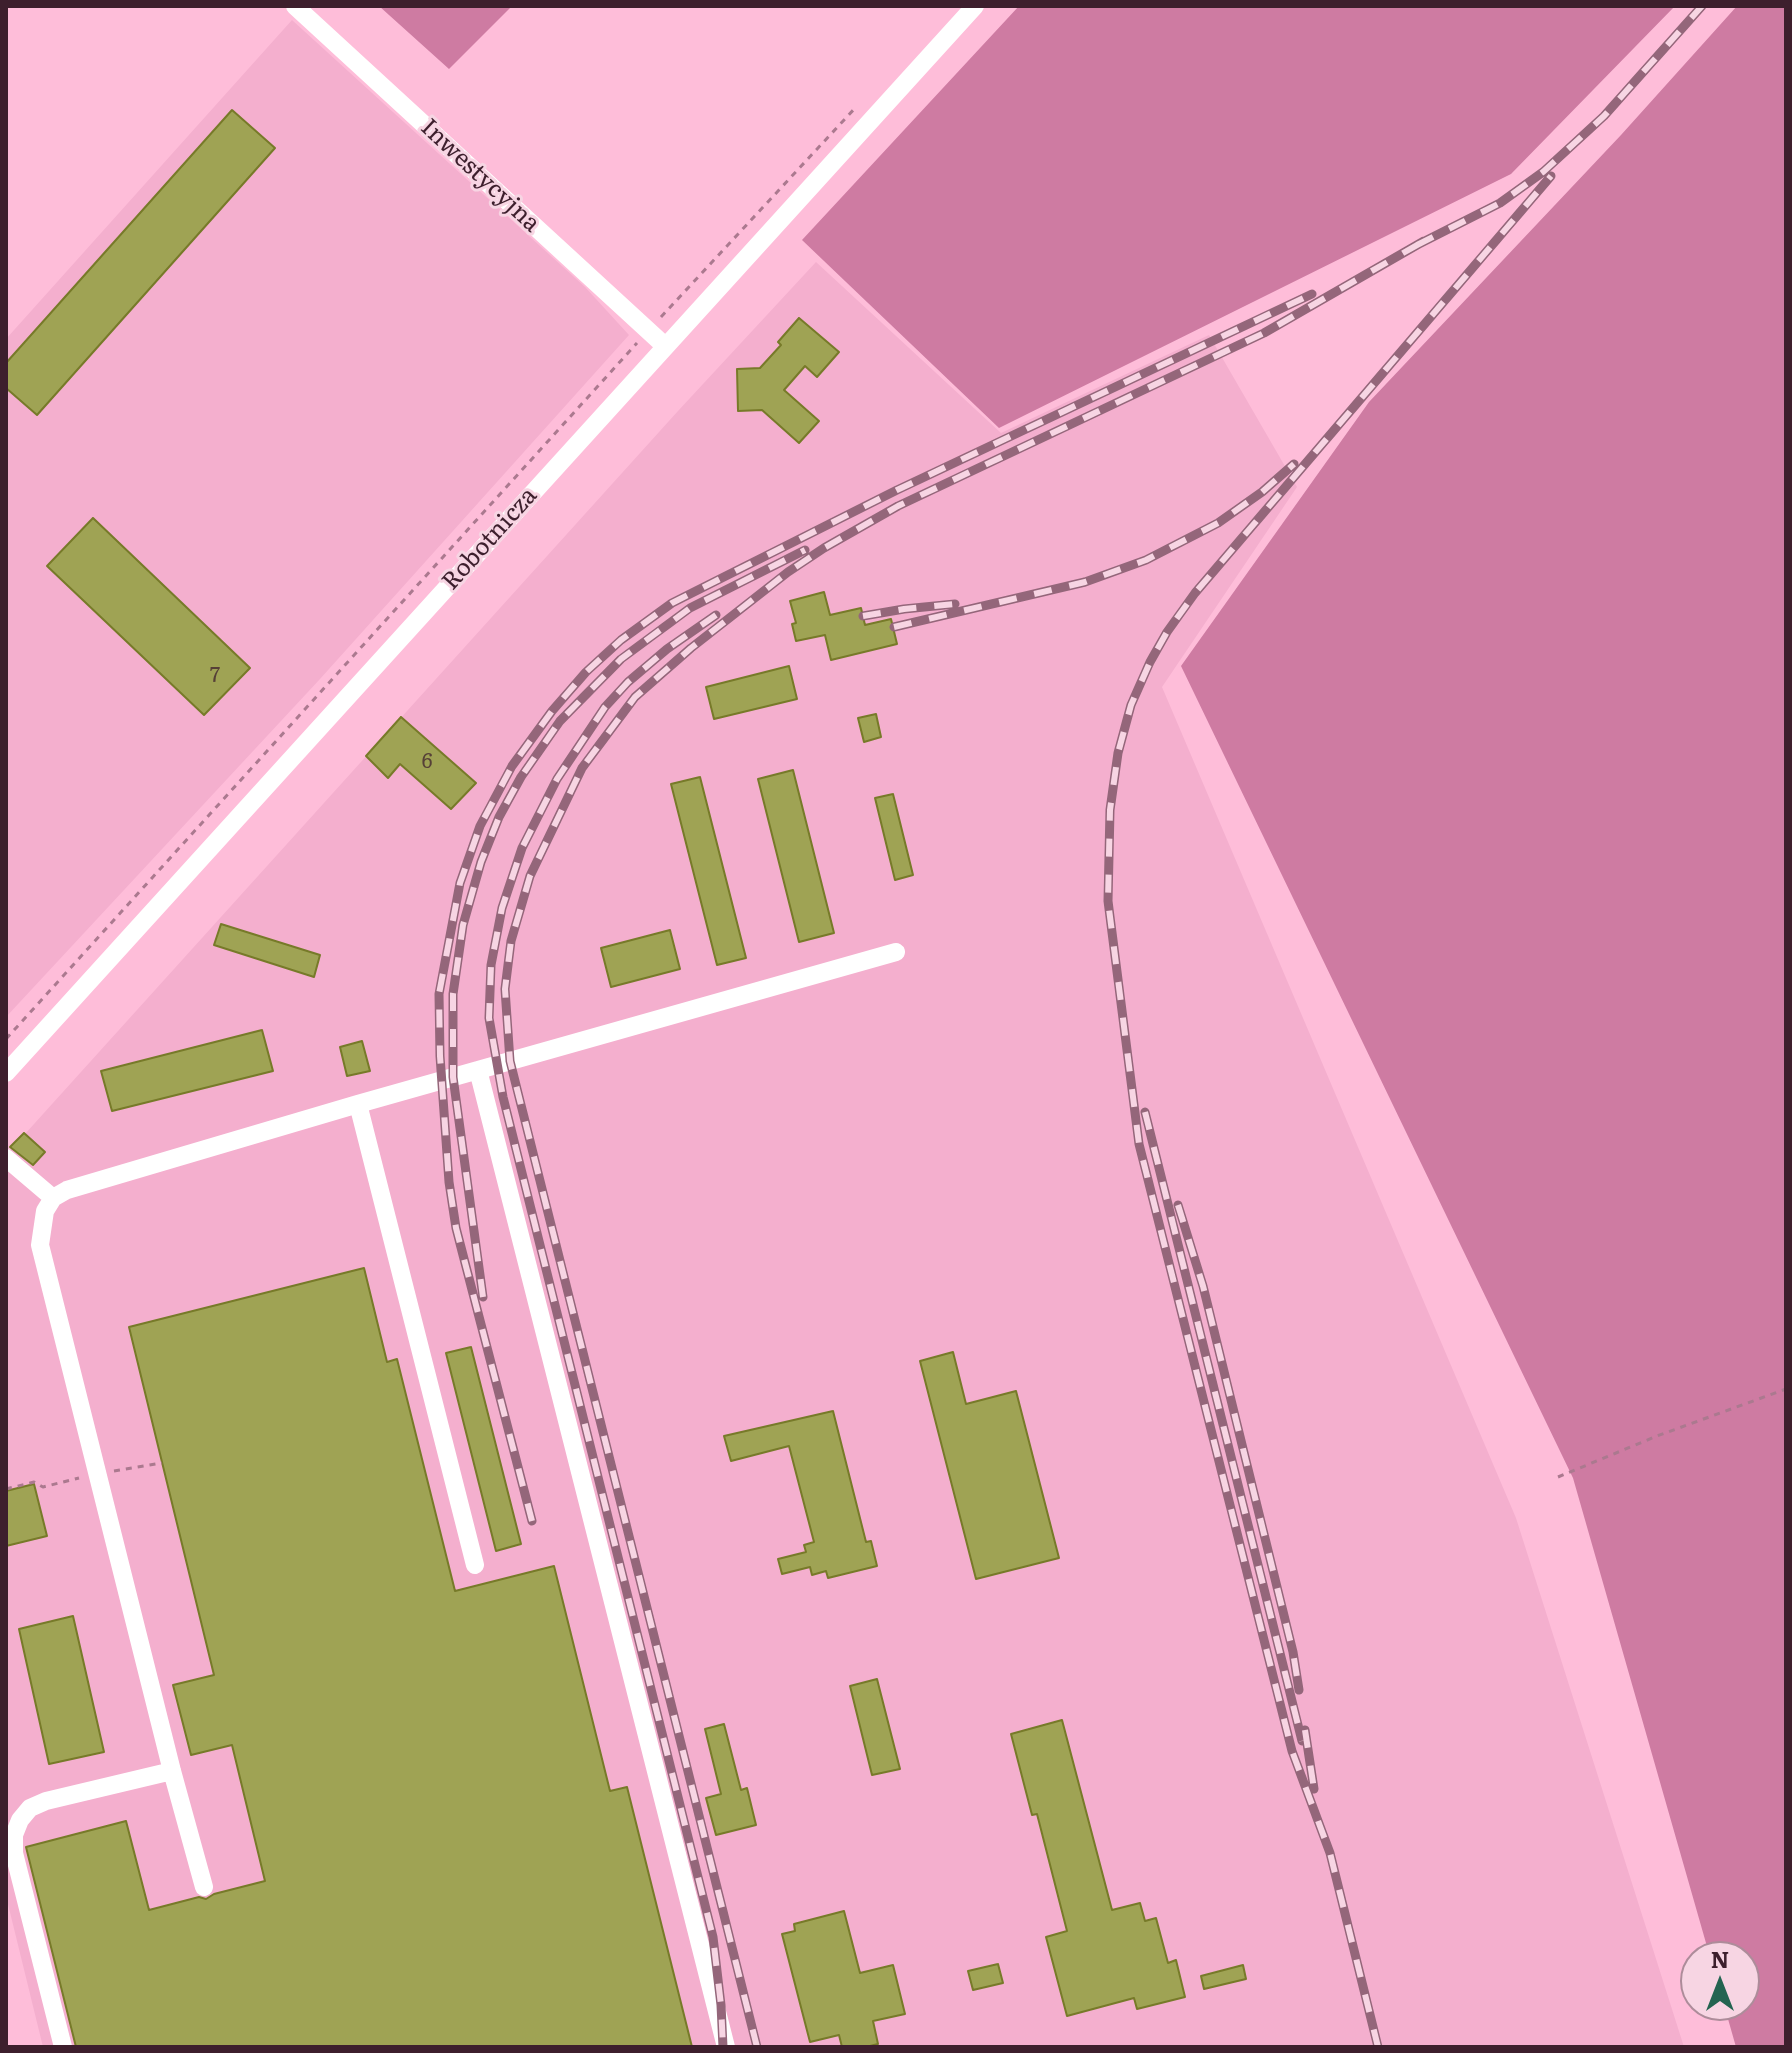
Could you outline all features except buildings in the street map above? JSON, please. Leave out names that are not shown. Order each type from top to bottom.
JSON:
[{"type":"street","name":"Inwestycyjna","points":[[295,6],[665,346]]},
{"type":"street","name":"Robotnicza","points":[[6,1073],[975,6]]},
{"type":"street","points":[[204,1887],[40,1245],[45,1211],[53,1198],[67,1190],[358,1104],[896,952]]},
{"type":"street","points":[[478,1070],[726,2047]]},
{"type":"street","points":[[358,1104],[475,1565]]},
{"type":"street","points":[[6,1158],[53,1198]]},
{"type":"street","points":[[62,2047],[14,1853],[14,1835],[20,1820],[30,1808],[46,1801],[172,1771]]},
{"type":"path","points":[[6,1039],[864,99]]},
{"type":"path","points":[[1558,1477],[1657,1436],[1786,1389]]},
{"type":"shaded area","points":[[379,6],[512,6],[449,69]]},
{"type":"shaded area","points":[[1019,6],[1675,6],[1511,174],[999,428],[802,240]]},
{"type":"shaded area","points":[[1737,6],[1786,6],[1786,2047],[1736,2047],[1729,2021],[1760,2021],[1760,1941],[1705,1941],[1573,1478],[1181,666],[1369,402],[1621,135]]},
{"type":"shaded area","points":[[292,20],[585,287],[629,335],[320,679],[6,1017],[6,339]]},
{"type":"shaded area","points":[[816,262],[1001,433],[1209,335],[1297,487],[1162,687],[1516,1518],[1684,2047],[43,2047],[6,1896],[6,1155]]},
{"type":"railway","points":[[1417,245],[1500,203],[1543,172],[1604,116],[1702,6]]},
{"type":"railway","points":[[1378,2047],[1330,1853],[1292,1751],[1139,1144],[1108,901],[1110,810],[1118,753],[1131,705],[1167,632],[1195,593],[1551,176]]},
{"type":"railway","points":[[757,2047],[510,1061],[505,989],[511,941],[530,876],[582,768],[635,697],[691,648],[788,572],[898,506],[1264,333],[1424,241]]},
{"type":"railway","points":[[532,1521],[456,1228],[449,1182],[440,1056],[439,994],[460,883],[480,826],[512,766],[552,711],[586,672],[621,640],[672,603],[897,490],[1312,294]]},
{"type":"railway","points":[[894,627],[1085,582],[1146,560],[1218,523],[1262,492],[1294,464]]},
{"type":"railway","points":[[483,1297],[453,1077],[453,994],[463,925],[481,862],[499,817],[521,777],[560,721],[621,659],[690,608],[805,550]]},
{"type":"railway","points":[[863,616],[955,604]]},
{"type":"railway","points":[[716,615],[667,649],[628,682],[605,707],[557,779],[522,848],[502,908],[491,965],[489,1018],[503,1097],[713,1937],[723,2047]]},
{"type":"railway","points":[[1145,1112],[1302,1741]]},
{"type":"railway","points":[[1178,1205],[1203,1286],[1293,1652],[1299,1690]]},
{"type":"railway","points":[[1305,1730],[1314,1789]]}]
